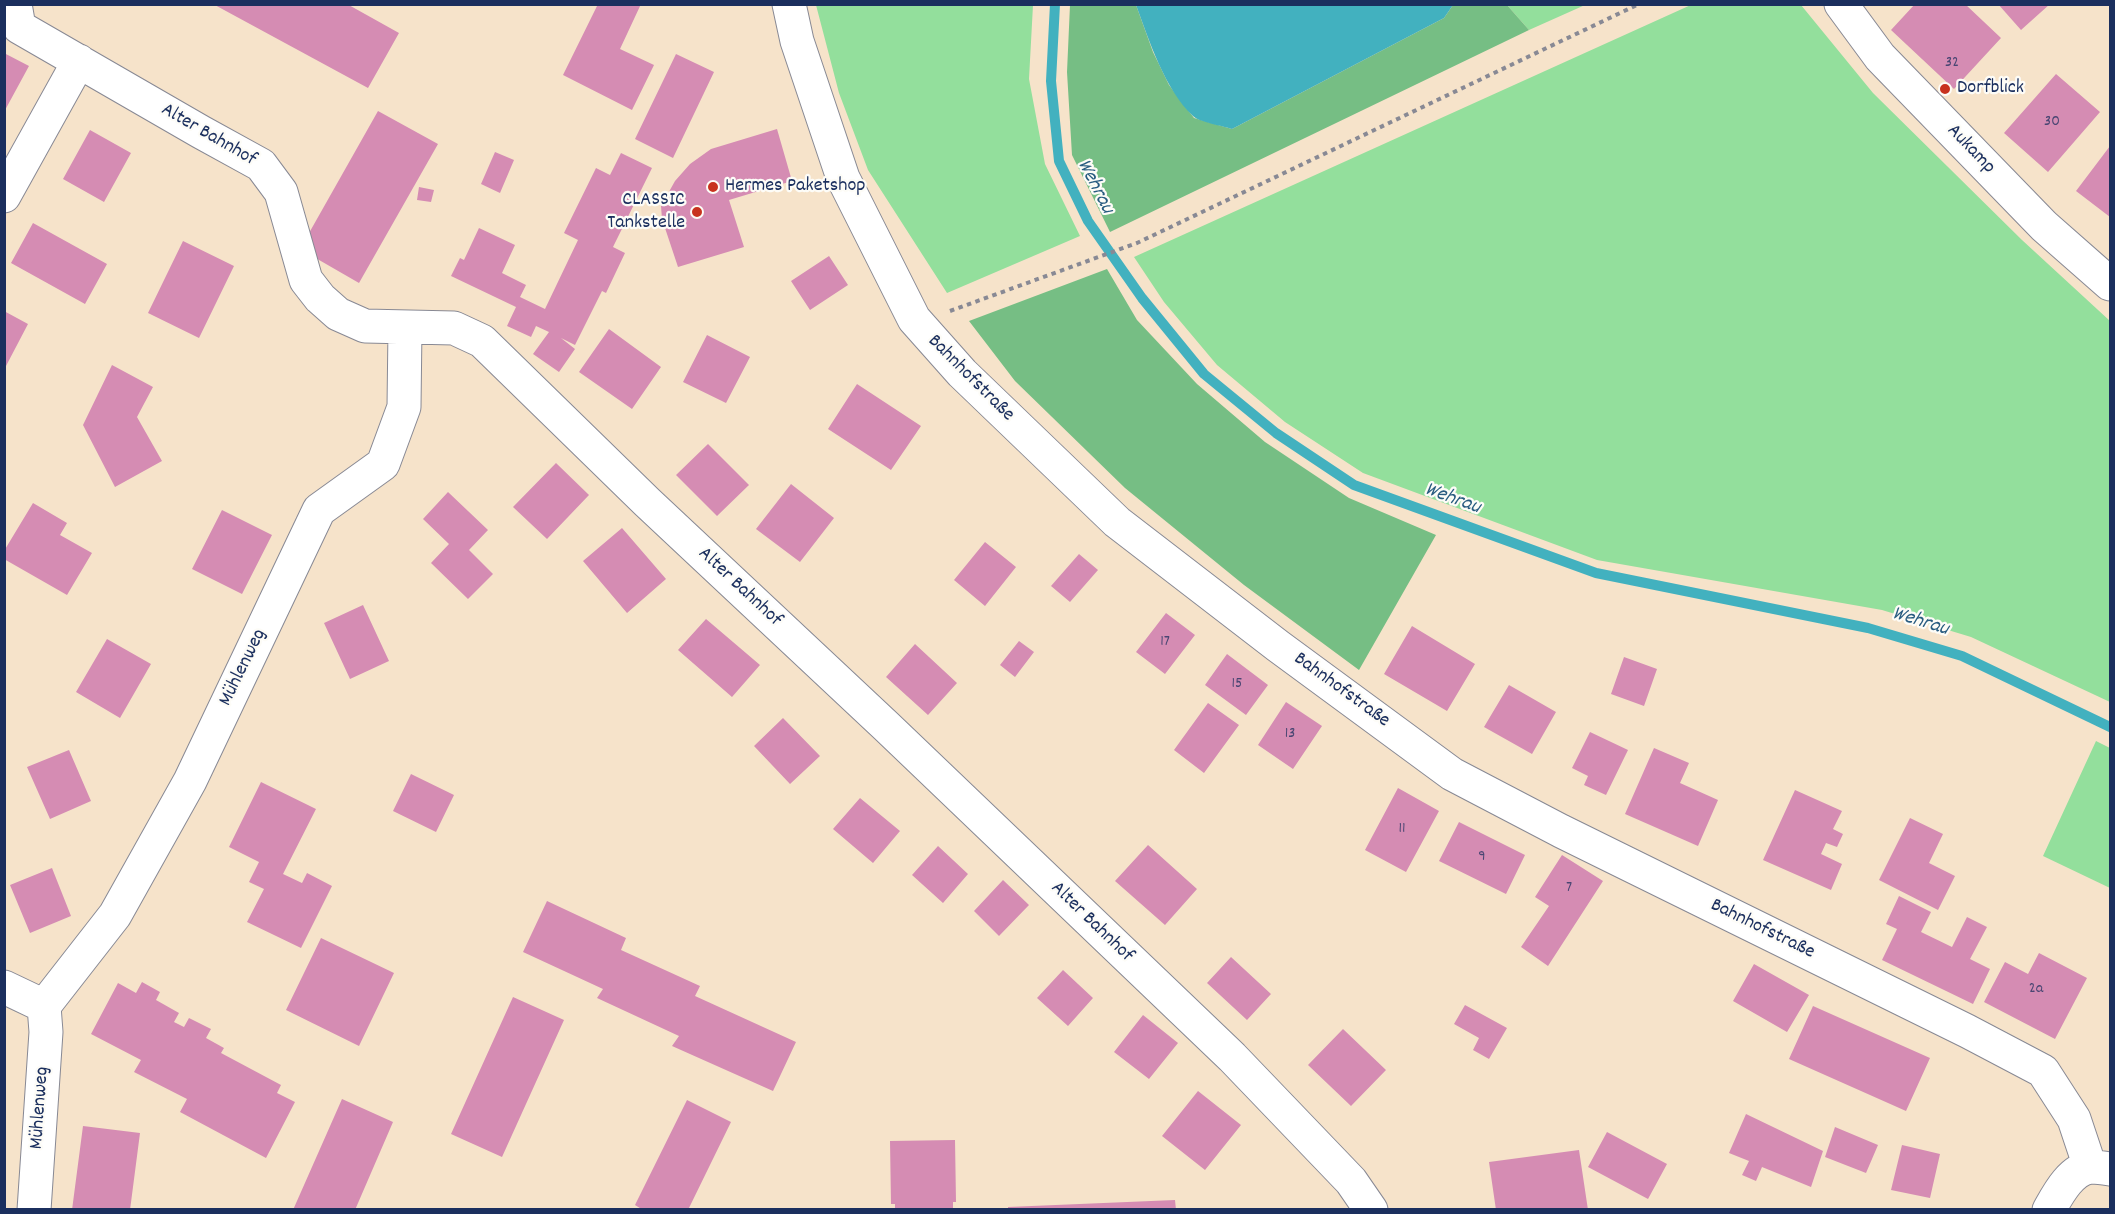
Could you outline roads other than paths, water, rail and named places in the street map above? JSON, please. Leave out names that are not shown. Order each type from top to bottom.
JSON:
[{"type":"street","name":"Alter Bahnhof","points":[[15,4],[19,27],[261,165],[281,192],[306,280],[320,298],[339,314],[365,326],[454,328],[482,341],[638,494],[894,734],[1232,1057],[1352,1181],[1371,1209]]},
{"type":"street","name":"Bahnhofstraße","points":[[789,4],[804,62],[843,178],[914,319],[962,373],[1117,522],[1452,774],[1550,826],[1967,1031],[2043,1071],[2074,1119],[2100,1168]]},
{"type":"street","name":"Aukamp","points":[[1841,4],[1880,57],[2044,226],[2110,284]]},
{"type":"street","points":[[4,196],[80,61]]},
{"type":"street","name":"Mühlenweg","points":[[34,1209],[46,1032],[44,1006],[115,915],[184,791],[319,510],[383,464],[404,407],[405,328]]},
{"type":"street","points":[[4,987],[44,1006]]},
{"type":"street","points":[[2049,1209],[2064,1184],[2100,1168]]},
{"type":"water","points":[[1136,4],[1453,5],[1444,18],[1232,129],[1196,118],[1183,105],[1159,64]]},
{"type":"waterway","name":"Wehrau","points":[[1055,4],[1051,81],[1059,161],[1088,221],[1142,298],[1204,374],[1276,433],[1354,485],[1596,573],[1868,628],[1962,656],[2110,727]]},
{"type":"place","name":"Dorfblick","points":[[1945,89]]},
{"type":"place","name":"Hermes Paketshop","points":[[713,187]]},
{"type":"place","name":"CLASSIC Tankstelle","points":[[697,212]]}]
